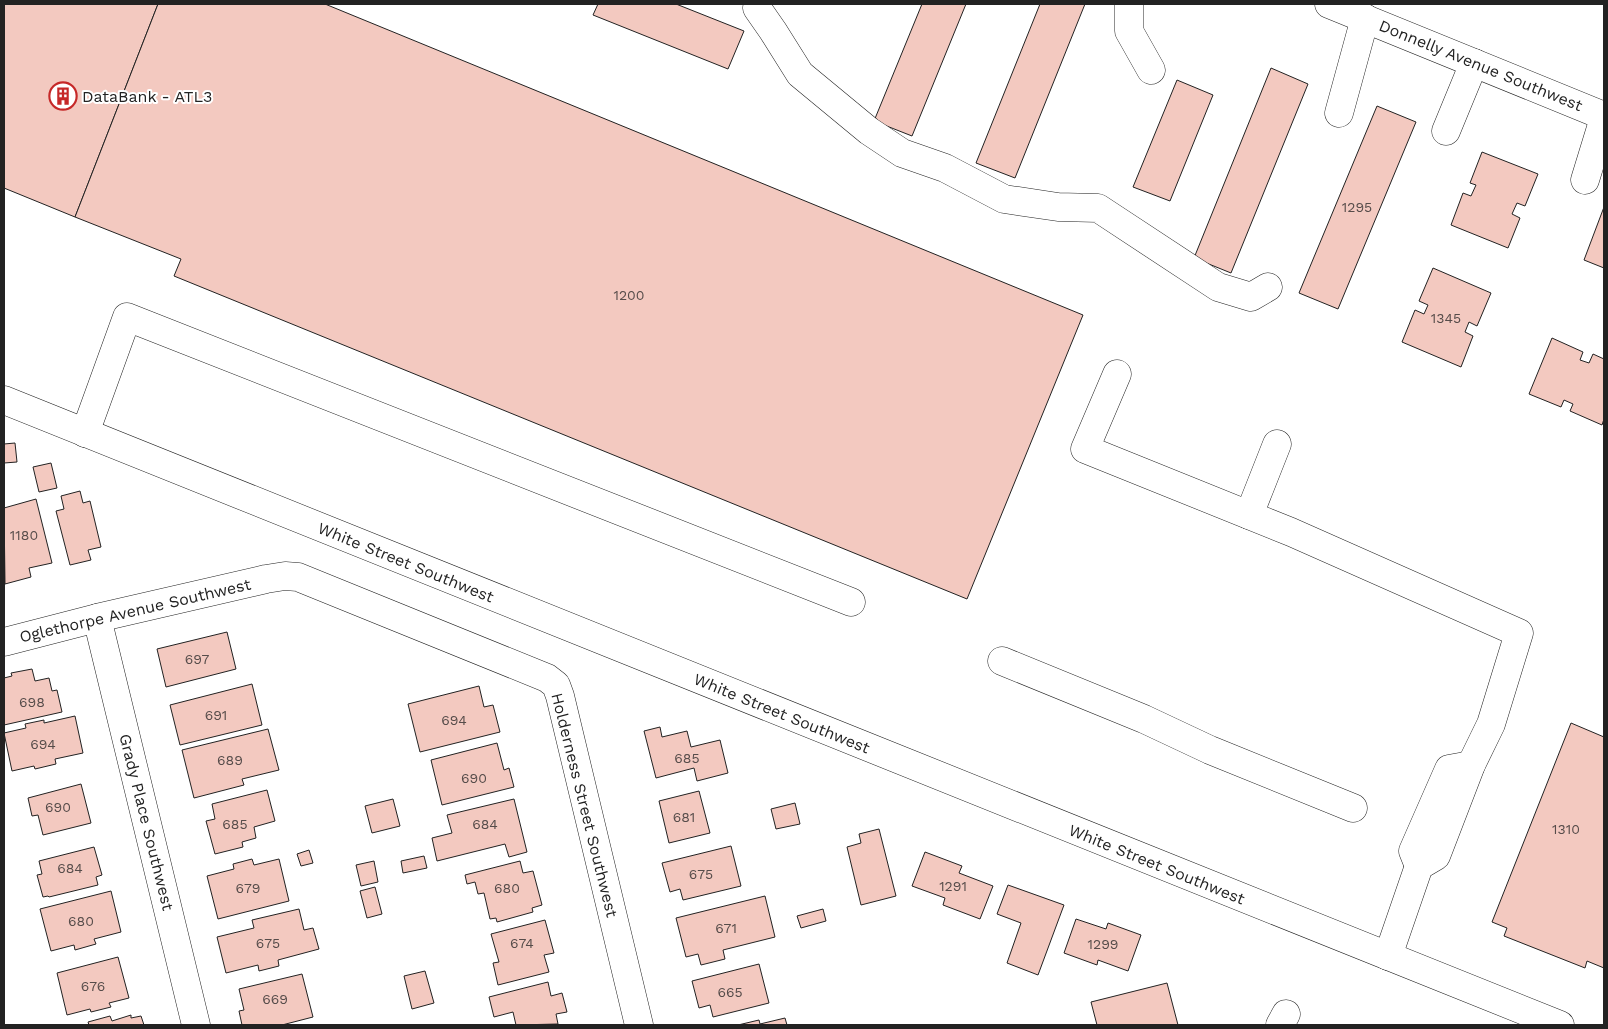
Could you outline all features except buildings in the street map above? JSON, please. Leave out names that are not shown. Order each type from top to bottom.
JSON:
[{"type":"street","points":[[1129,4],[1129,31],[1152,70]]},
{"type":"street","name":"Donnelly Avenue Southwest","points":[[1329,4],[1604,117]]},
{"type":"street","points":[[757,8],[800,74],[869,131],[902,153],[945,168],[1004,200],[1058,207],[1098,208],[1218,287],[1252,297],[1268,287]]},
{"type":"street","points":[[1339,113],[1365,18]]},
{"type":"street","points":[[1446,131],[1474,63]]},
{"type":"street","points":[[1604,117],[1585,180],[1604,171]]},
{"type":"street","points":[[86,433],[127,317],[851,602]]},
{"type":"street","points":[[1117,374],[1086,449],[1249,515],[1519,633],[1491,724],[1471,765],[1448,769],[1413,851],[1419,866],[1388,956]]},
{"type":"street","name":"White Street Southwest","points":[[4,400],[1560,1025]]},
{"type":"street","points":[[1249,515],[1277,444]]},
{"type":"street","name":"Holderness Street Southwest","points":[[266,579],[285,576],[298,577],[537,674],[556,685],[639,1025]]},
{"type":"street","name":"Oglethorpe Avenue Southwest","points":[[4,642],[97,618],[266,579]]},
{"type":"street","name":"Grady Place Southwest","points":[[97,618],[196,1025]]},
{"type":"street","points":[[1002,661],[1144,719],[1210,750],[1353,808]]},
{"type":"place","name":"DataBank - ATL3","points":[[63,96]]}]
